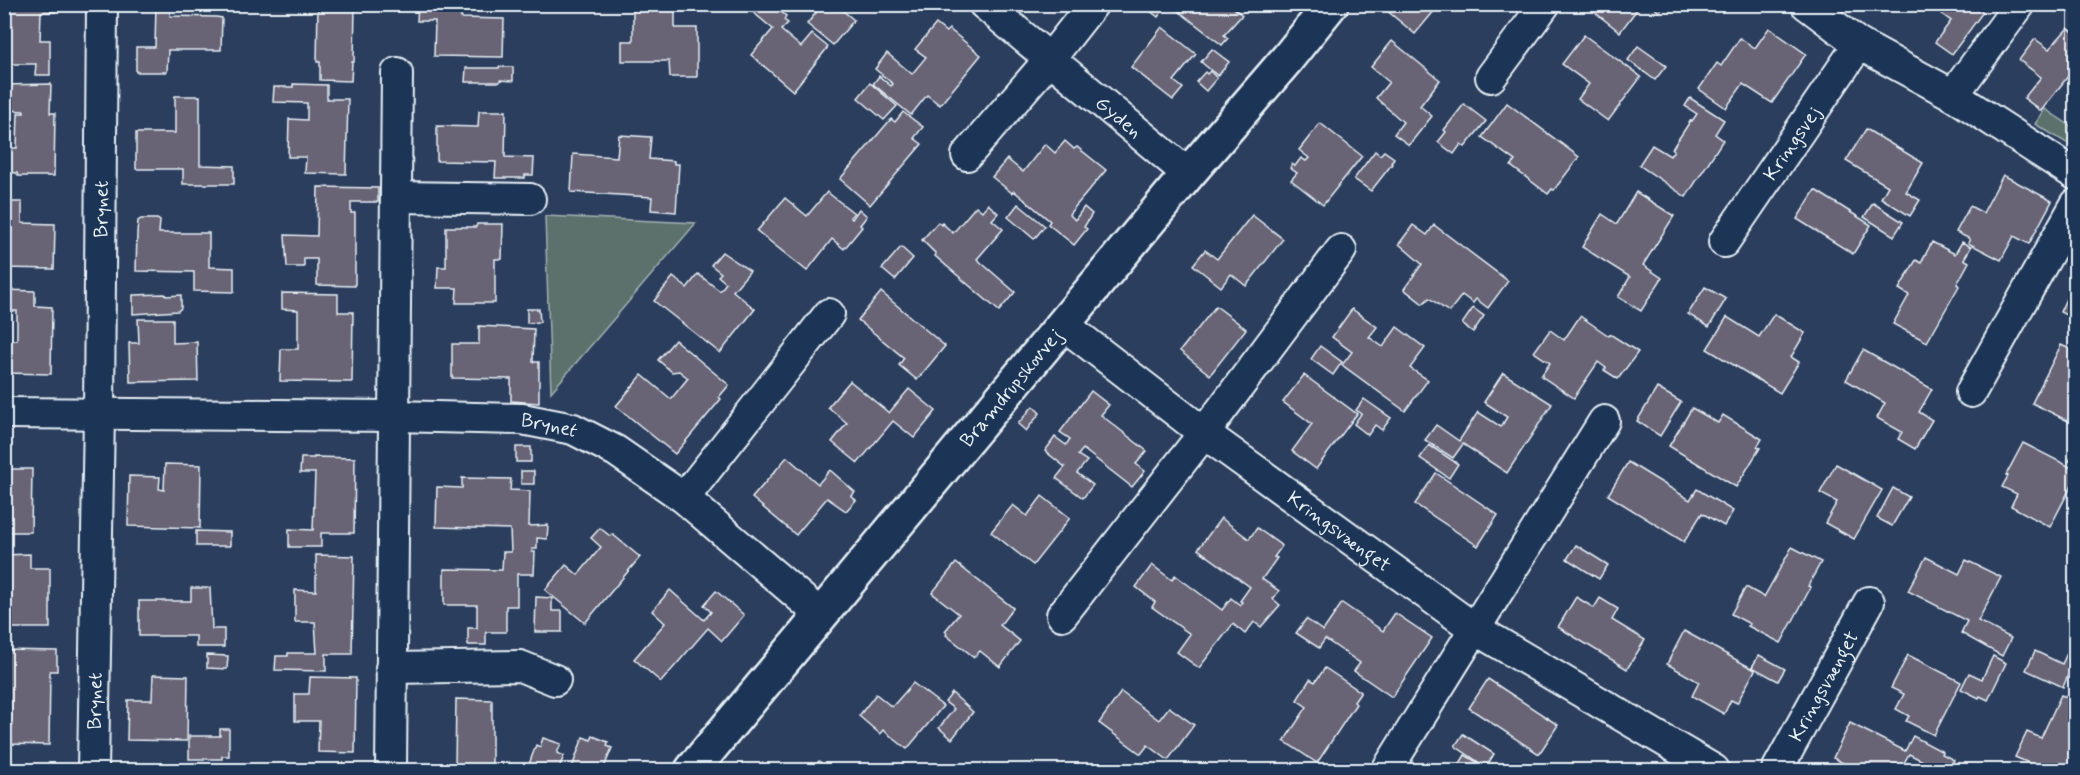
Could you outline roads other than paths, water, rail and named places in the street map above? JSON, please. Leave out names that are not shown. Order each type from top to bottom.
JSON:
[{"type":"street","name":"Brynet","points":[[93,771],[99,414],[102,4]]},
{"type":"street","name":"Gyden","points":[[984,4],[1188,174]]},
{"type":"street","points":[[967,154],[1049,60],[1092,4]]},
{"type":"street","name":"Bramdrupskovvej","points":[[692,771],[1331,4]]},
{"type":"street","points":[[1491,77],[1545,4]]},
{"type":"street","points":[[1806,4],[1859,44],[1953,95],[2076,175]]},
{"type":"street","points":[[1953,95],[2020,4]]},
{"type":"street","name":"Kringsvej","points":[[1724,242],[1859,44]]},
{"type":"street","points":[[391,771],[397,74]]},
{"type":"street","points":[[396,197],[530,199]]},
{"type":"street","points":[[1971,392],[2076,204]]},
{"type":"street","points":[[1062,615],[1204,433],[1341,250]]},
{"type":"street","points":[[684,498],[829,314]]},
{"type":"street","name":"Kringsvænget","points":[[1064,325],[1204,433],[1474,629],[1714,771]]},
{"type":"street","name":"Brynet","points":[[4,413],[522,419],[573,429],[616,451],[684,498],[821,615]]},
{"type":"street","points":[[1387,771],[1604,422]]},
{"type":"street","name":"Kringsvænget","points":[[1777,771],[1869,602]]},
{"type":"street","points":[[391,668],[520,666],[555,680]]}]
